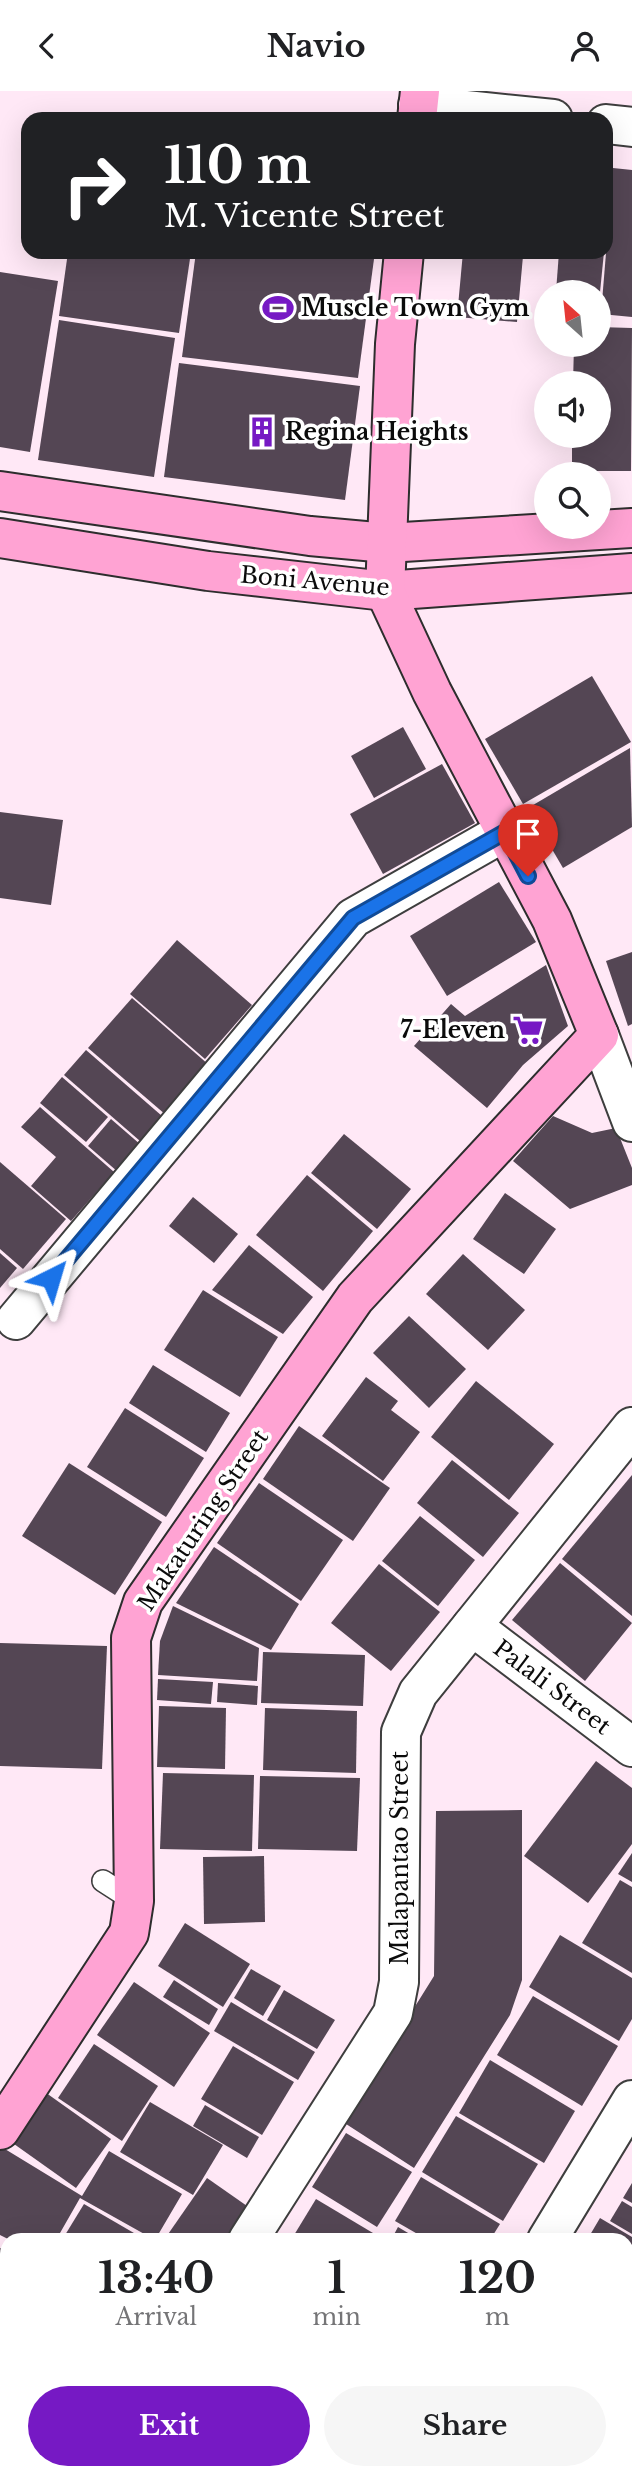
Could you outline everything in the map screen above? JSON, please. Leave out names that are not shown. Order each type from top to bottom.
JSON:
[{"type":"street","points":[[418,105],[486,112]]},
{"type":"street","points":[[613,125],[632,127]]},
{"type":"street","points":[[403,259],[395,344],[385,591],[410,649],[552,920],[632,1122]]},
{"type":"street","name":"Boni Avenue","points":[[0,491],[310,536],[387,543],[632,528]]},
{"type":"street","name":"Boni Avenue","points":[[0,538],[208,571],[385,591],[632,573]]},
{"type":"street","points":[[16,1320],[353,918],[505,832]]},
{"type":"street","name":"Makaturing Street","points":[[0,2130],[129,1933],[119,1891],[131,1638],[143,1602],[355,1298],[599,1035]]},
{"type":"street","name":"Malapantao Street","points":[[252,2233],[393,2013],[399,1982],[401,1732],[418,1693],[632,1427]]},
{"type":"street","name":"Palali Street","points":[[472,1626],[632,1747]]},
{"type":"street","points":[[551,2233],[632,2100]]},
{"type":"building","points":[[613,168],[632,170],[632,317],[611,315],[611,280],[604,280],[606,259],[613,259]]},
{"type":"building","points":[[67,259],[190,259],[179,333],[59,316]]},
{"type":"building","name":"Muscle Town Gym","points":[[195,259],[374,259],[358,378],[182,357]]},
{"type":"building","points":[[462,259],[523,259],[517,322],[457,317]]},
{"type":"building","points":[[558,259],[603,259],[601,280],[557,280]]},
{"type":"building","points":[[0,272],[58,281],[30,452],[0,447]]},
{"type":"building","points":[[59,320],[175,338],[154,477],[38,460]]},
{"type":"building","points":[[611,327],[632,328],[631,471],[611,471],[611,462],[572,462],[572,448],[611,448],[611,371],[573,371],[574,357],[611,357]]},
{"type":"building","name":"Regina Heights","points":[[179,363],[360,386],[345,500],[164,477]]},
{"type":"building","points":[[592,676],[631,742],[523,804],[485,739]]},
{"type":"building","points":[[403,727],[426,769],[374,798],[351,756]]},
{"type":"building","points":[[630,748],[632,827],[563,868],[528,808]]},
{"type":"building","points":[[442,764],[475,823],[383,874],[350,814]]},
{"type":"building","points":[[0,812],[63,820],[51,905],[0,898]]},
{"type":"building","points":[[499,882],[536,942],[447,996],[410,936]]},
{"type":"building","points":[[177,940],[252,1005],[205,1059],[130,994]]},
{"type":"building","points":[[632,952],[632,1024],[628,1026],[606,961]]},
{"type":"building","points":[[546,965],[568,1026],[523,1065],[487,1108],[414,1046],[451,1004],[465,1016]]},
{"type":"building","points":[[132,998],[209,1065],[166,1115],[88,1048]]},
{"type":"building","points":[[86,1050],[162,1116],[140,1141],[64,1075]]},
{"type":"building","points":[[62,1077],[108,1117],[86,1142],[40,1103]]},
{"type":"building","points":[[40,1107],[114,1172],[71,1221],[31,1186],[56,1157],[21,1127]]},
{"type":"building","points":[[553,1116],[592,1133],[616,1128],[632,1168],[632,1185],[570,1209],[513,1161]]},
{"type":"building","points":[[111,1119],[141,1145],[118,1172],[88,1146]]},
{"type":"building","points":[[344,1134],[411,1189],[377,1229],[311,1173]]},
{"type":"building","points":[[0,1162],[66,1219],[23,1269],[0,1249]]},
{"type":"building","points":[[307,1175],[373,1231],[323,1291],[256,1235]]},
{"type":"building","points":[[505,1193],[556,1229],[524,1274],[473,1239]]},
{"type":"building","points":[[193,1197],[238,1234],[214,1263],[169,1226]]},
{"type":"building","points":[[249,1245],[313,1297],[283,1334],[212,1290]]},
{"type":"building","points":[[0,1253],[17,1268],[0,1288]]},
{"type":"building","points":[[463,1254],[525,1310],[488,1350],[426,1294]]},
{"type":"building","points":[[203,1290],[278,1337],[240,1397],[164,1350]]},
{"type":"building","points":[[409,1316],[466,1369],[429,1408],[373,1353]]},
{"type":"building","points":[[153,1365],[230,1413],[206,1452],[129,1403]]},
{"type":"building","points":[[366,1377],[398,1401],[391,1410],[420,1432],[383,1481],[322,1436]]},
{"type":"building","points":[[476,1381],[554,1444],[509,1500],[431,1437]]},
{"type":"building","points":[[125,1408],[204,1458],[166,1517],[87,1467]]},
{"type":"building","points":[[299,1426],[390,1488],[353,1541],[263,1479]]},
{"type":"building","points":[[452,1460],[519,1513],[483,1557],[417,1503]]},
{"type":"building","points":[[69,1463],[162,1522],[115,1595],[22,1536]]},
{"type":"building","points":[[632,1475],[632,1616],[562,1559]]},
{"type":"building","points":[[259,1483],[343,1540],[301,1601],[217,1543]]},
{"type":"building","points":[[420,1516],[475,1560],[438,1606],[382,1561]]},
{"type":"building","points":[[214,1547],[299,1604],[271,1650],[176,1603]]},
{"type":"building","points":[[560,1563],[632,1623],[585,1681],[512,1620]]},
{"type":"building","points":[[379,1564],[440,1612],[391,1671],[331,1623]]},
{"type":"building","points":[[173,1606],[259,1648],[257,1681],[158,1675],[160,1641]]},
{"type":"building","points":[[0,1643],[107,1646],[102,1769],[0,1766]]},
{"type":"building","points":[[263,1652],[365,1655],[363,1706],[261,1703]]},
{"type":"building","points":[[158,1679],[213,1682],[211,1704],[157,1700]]},
{"type":"building","points":[[218,1683],[258,1686],[257,1705],[217,1702]]},
{"type":"building","points":[[159,1706],[226,1708],[225,1769],[157,1767]]},
{"type":"building","points":[[265,1708],[357,1711],[356,1773],[263,1770]]},
{"type":"building","points":[[596,1761],[632,1788],[632,1844],[588,1903],[524,1856]]},
{"type":"building","points":[[163,1773],[254,1775],[252,1851],[160,1849]]},
{"type":"building","points":[[260,1776],[360,1778],[357,1851],[258,1849]]},
{"type":"building","points":[[522,1810],[522,1980],[510,2015],[414,2168],[343,2122],[434,1976],[436,1811]]},
{"type":"building","points":[[632,1853],[632,1882],[618,1874]]},
{"type":"building","points":[[264,1856],[265,1922],[204,1924],[203,1857]]},
{"type":"building","points":[[620,1880],[632,1887],[632,1973],[582,1943]]},
{"type":"building","points":[[185,1923],[250,1964],[223,2007],[158,1966]]},
{"type":"building","points":[[560,1935],[632,1978],[632,2019],[619,2041],[529,1987]]},
{"type":"building","points":[[251,1969],[281,1986],[263,2016],[234,1998]]},
{"type":"building","points":[[174,1980],[218,2009],[209,2025],[163,1997]]},
{"type":"building","points":[[134,1982],[210,2033],[174,2087],[97,2035]]},
{"type":"building","points":[[284,1990],[335,2020],[317,2049],[267,2020]]},
{"type":"building","points":[[533,1996],[618,2046],[582,2106],[497,2055]]},
{"type":"building","points":[[231,2002],[315,2052],[298,2080],[214,2031]]},
{"type":"building","points":[[94,2044],[158,2086],[122,2141],[58,2098]]},
{"type":"building","points":[[233,2046],[294,2082],[262,2135],[201,2099]]},
{"type":"building","points":[[490,2060],[575,2111],[544,2163],[459,2113]]},
{"type":"building","points":[[42,2090],[111,2139],[76,2188],[7,2139]]},
{"type":"building","points":[[150,2102],[223,2145],[193,2195],[120,2152]]},
{"type":"building","points":[[205,2105],[259,2137],[247,2158],[193,2126]]},
{"type":"building","points":[[456,2116],[538,2164],[503,2221],[422,2172]]},
{"type":"building","points":[[346,2133],[412,2172],[377,2227],[312,2187]]},
{"type":"building","points":[[0,2146],[82,2196],[109,2151],[182,2194],[159,2233],[142,2233],[80,2198],[60,2233],[0,2233]]},
{"type":"building","points":[[421,2177],[500,2224],[494,2233],[416,2233],[395,2221]]},
{"type":"building","points":[[207,2178],[257,2213],[243,2233],[169,2233]]},
{"type":"building","points":[[632,2183],[632,2203],[623,2198]]},
{"type":"building","points":[[316,2199],[373,2233],[295,2233]]},
{"type":"building","points":[[622,2201],[632,2207],[632,2233],[610,2221]]},
{"type":"building","points":[[84,2204],[134,2233],[66,2233]]},
{"type":"building","points":[[600,2218],[625,2233],[591,2233]]},
{"type":"building","points":[[398,2227],[408,2233],[395,2233]]},
{"type":"place","name":"Muscle Town Gym","points":[[278,308]]},
{"type":"place","name":"Regina Heights","points":[[262,432]]},
{"type":"place","name":"7-Eleven","points":[[528,1030]]},
{"type":"route","points":[[51,1278],[353,918],[505,832],[528,876]]}]
